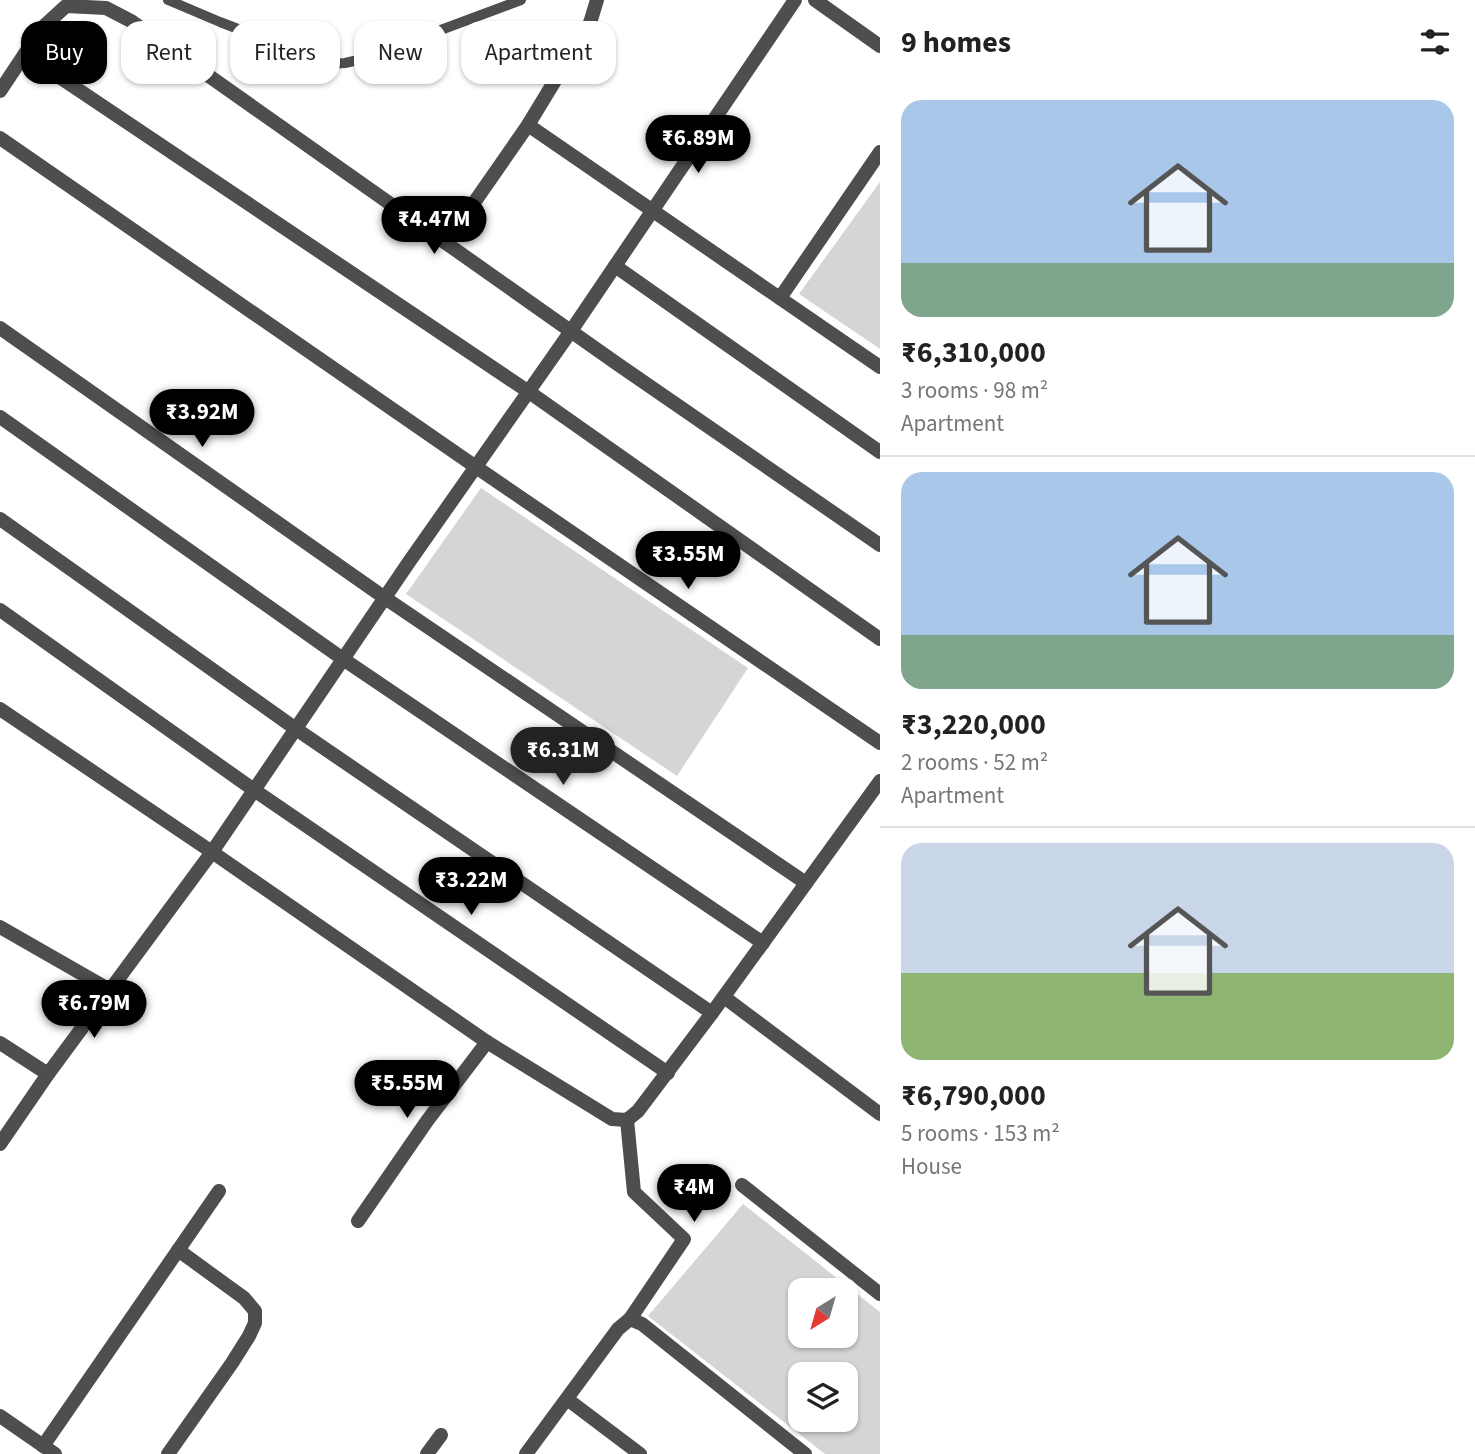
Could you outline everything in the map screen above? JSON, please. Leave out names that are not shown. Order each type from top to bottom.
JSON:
[{"type":"street","points":[[446,243],[528,125],[590,23],[597,0]]},
{"type":"street","points":[[0,1144],[61,1055],[212,852],[796,0]]},
{"type":"street","points":[[815,0],[880,46]]},
{"type":"street","points":[[50,21],[66,6],[108,4],[880,545]]},
{"type":"street","points":[[0,91],[21,60]]},
{"type":"street","points":[[70,84],[529,392],[880,639]]},
{"type":"street","points":[[528,125],[880,367]]},
{"type":"street","points":[[0,138],[880,743]]},
{"type":"street","points":[[780,298],[880,152]]},
{"type":"street","points":[[614,266],[880,453]]},
{"type":"street","points":[[0,328],[385,598],[806,883]]},
{"type":"street","points":[[0,417],[343,659],[763,943]]},
{"type":"street","points":[[0,519],[296,729],[712,1013]]},
{"type":"street","points":[[0,610],[254,790],[668,1073]]},
{"type":"street","points":[[0,709],[487,1042],[612,1119],[627,1120],[638,1111],[724,998],[880,781]]},
{"type":"street","points":[[0,927],[110,990]]},
{"type":"street","points":[[724,998],[880,1114]]},
{"type":"street","points":[[358,1221],[427,1121],[487,1042]]},
{"type":"street","points":[[0,1043],[48,1074]]},
{"type":"street","points":[[528,1452],[618,1329],[630,1319],[684,1239],[634,1192],[627,1120]]},
{"type":"street","points":[[742,1185],[880,1294]]},
{"type":"street","points":[[0,1416],[49,1450],[219,1191]]},
{"type":"street","points":[[168,1454],[232,1363],[255,1324],[255,1311],[244,1297],[178,1250]]},
{"type":"street","points":[[630,1319],[642,1324],[805,1454]]},
{"type":"street","points":[[567,1399],[640,1454]]},
{"type":"street","points":[[427,1454],[441,1434]]},
{"type":"lane","points":[[168,0],[329,64],[363,59],[520,0]]},
{"type":"shaded area","points":[[880,182],[880,349],[799,294]]},
{"type":"shaded area","points":[[481,488],[748,668],[677,776],[406,594]]},
{"type":"shaded area","points":[[743,1204],[837,1278],[788,1278],[788,1348],[858,1348],[858,1295],[880,1312],[880,1454],[825,1454],[797,1432],[858,1432],[858,1362],[788,1362],[788,1425],[648,1316]]}]
